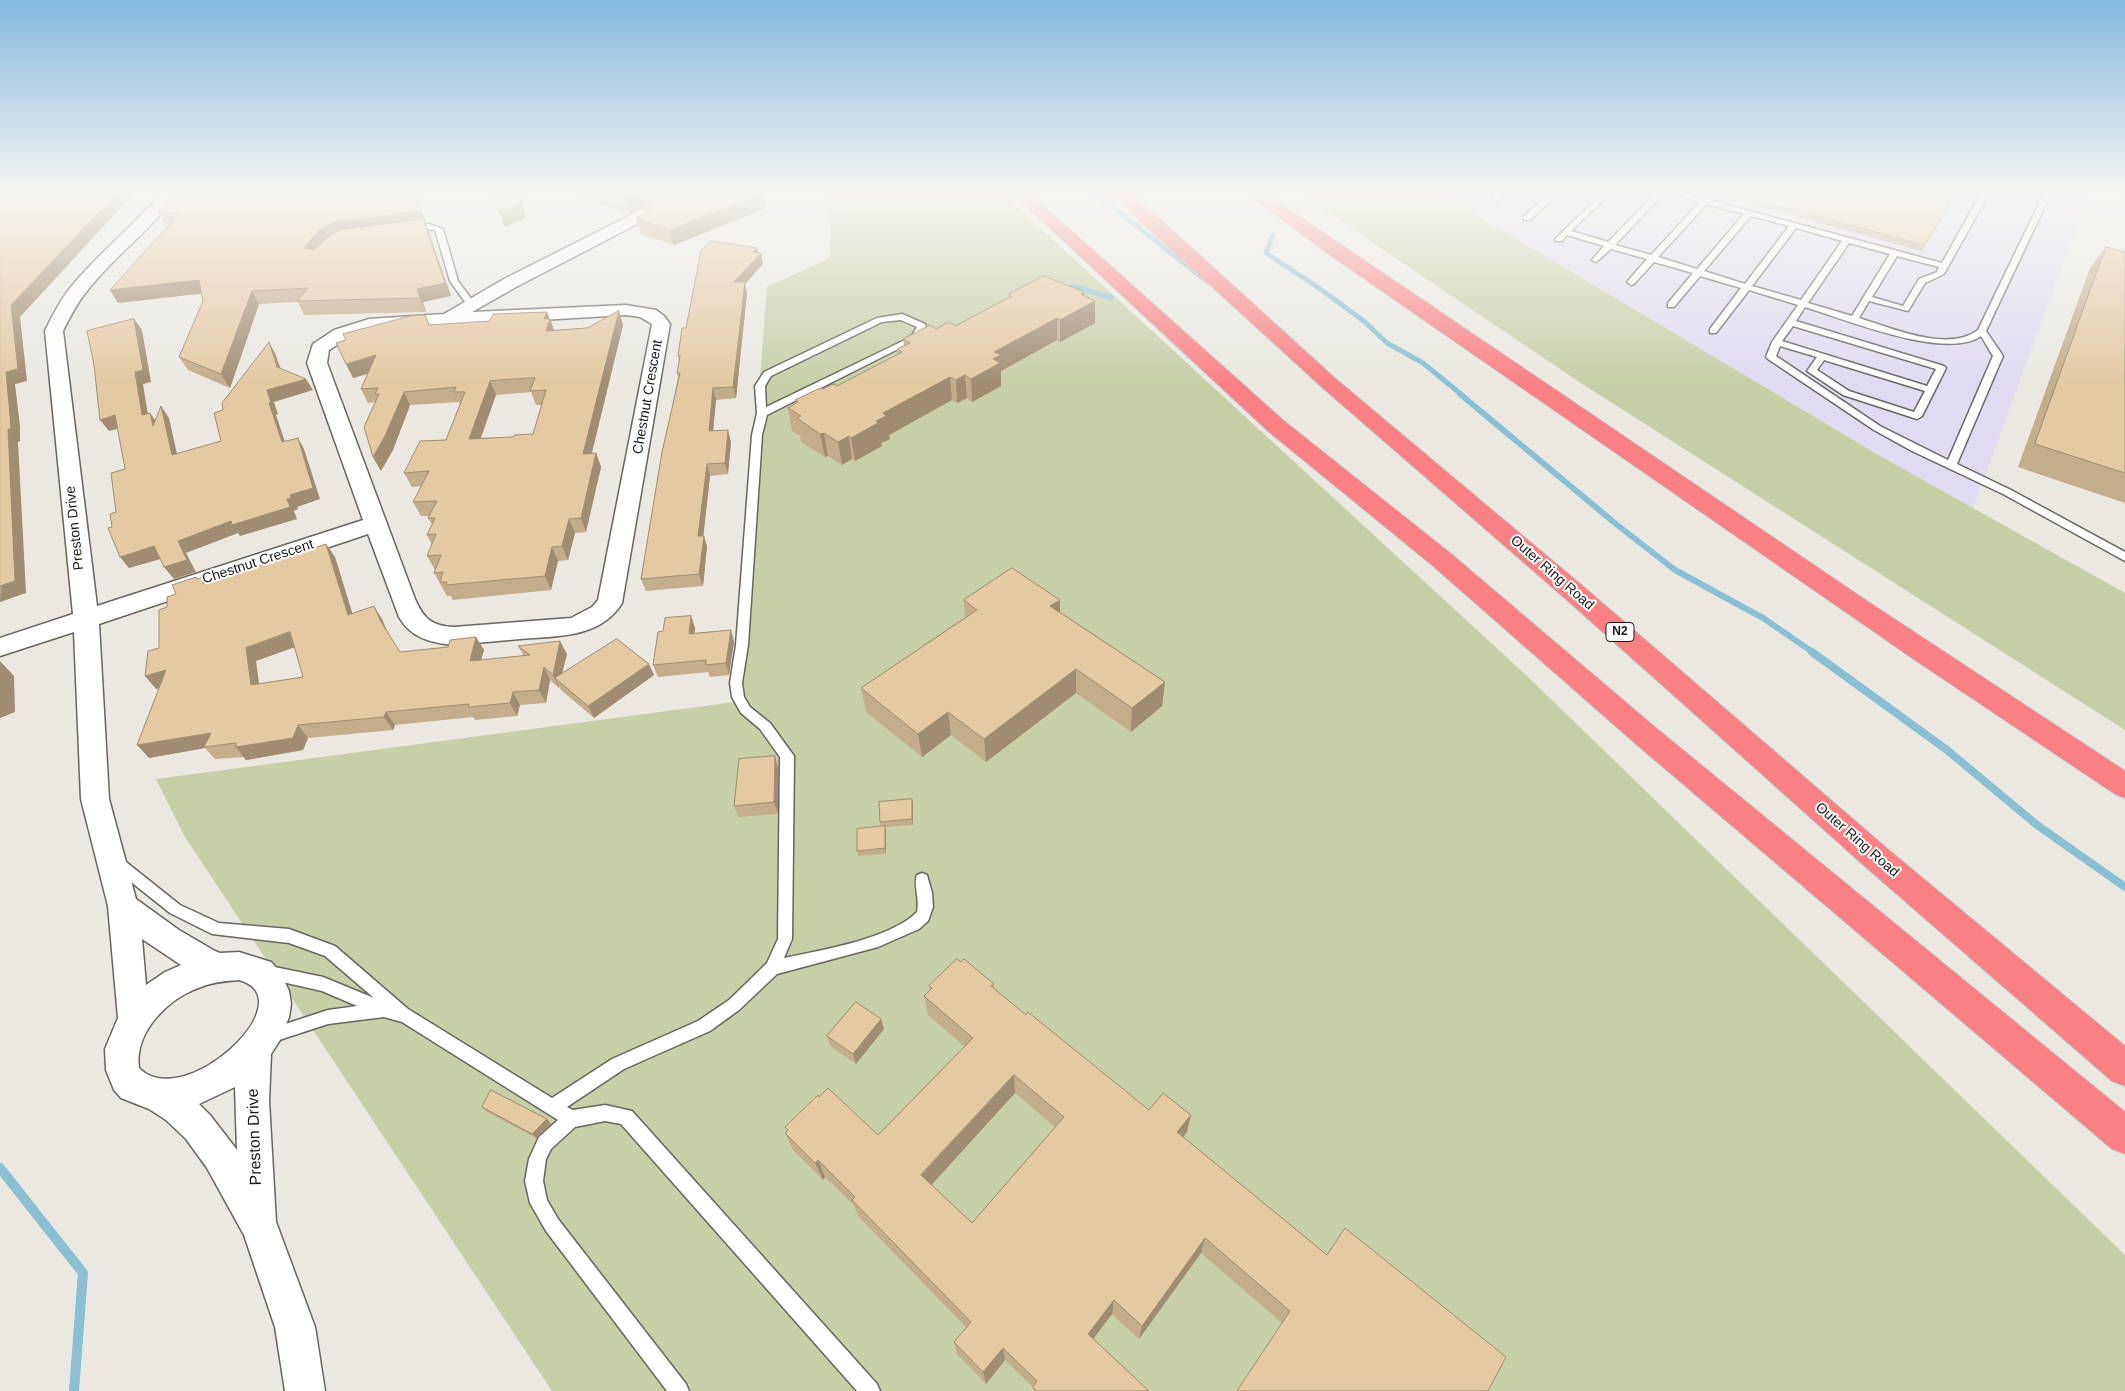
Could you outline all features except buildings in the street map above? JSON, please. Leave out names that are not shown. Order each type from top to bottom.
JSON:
[{"type":"highway","points":[[1089,256],[1276,426],[1441,559],[1646,736],[2125,1136]]},
{"type":"highway","name":"Outer Ring Road","points":[[1189,256],[1330,384],[1576,594],[1879,860],[2125,1069]]},
{"type":"highway","points":[[1343,256],[1805,571],[2125,786]]},
{"type":"street","name":"Preston Drive","points":[[111,256],[81,286],[65,308],[54,331],[86,619],[95,799],[123,906],[135,1021]]},
{"type":"street","points":[[471,311],[565,256]]},
{"type":"street","points":[[471,311],[593,256]]},
{"type":"street","name":"Chestnut Crescent","points":[[626,310],[648,313],[654,316],[660,324],[610,603],[601,613],[574,626],[468,635],[439,635],[427,631],[411,617],[374,524],[317,363],[320,348],[354,329],[370,325],[448,319],[471,311],[626,310]]},
{"type":"street","name":"Chestnut Crescent","points":[[0,647],[374,524]]},
{"type":"street","name":"Preston Drive","points":[[123,906],[170,943],[196,958],[217,967]]},
{"type":"street","name":"Preston Drive","points":[[239,966],[257,971],[270,982],[275,998],[272,1018],[258,1043],[244,1059],[221,1077],[194,1090],[168,1095],[145,1093],[129,1084],[121,1068],[122,1048],[135,1021],[148,1005],[169,988],[193,975],[217,967],[239,966]]},
{"type":"street","name":"Preston Drive","points":[[258,1043],[252,1101],[260,1227]]},
{"type":"street","name":"Preston Drive","points":[[156,1094],[178,1108],[198,1127],[220,1155],[260,1227],[295,1326],[306,1391]]},
{"type":"lane","points":[[447,256],[454,281],[471,311]]},
{"type":"lane","points":[[1596,260],[1600,256]]},
{"type":"lane","points":[[1647,256],[1913,337],[1936,341],[1965,340],[1978,335],[1982,331],[2018,256]]},
{"type":"lane","points":[[1671,305],[1713,256]]},
{"type":"lane","points":[[1713,331],[1770,256]]},
{"type":"lane","points":[[1836,256],[1777,342],[1771,357],[1877,428],[2007,492],[2125,557]]},
{"type":"lane","points":[[1854,319],[1893,256]]},
{"type":"lane","points":[[1906,256],[1944,266]]},
{"type":"lane","points":[[1867,298],[1905,309],[1922,281],[1940,274],[1950,256]]},
{"type":"lane","points":[[1631,282],[1654,258]]},
{"type":"lane","points":[[552,1107],[618,1064],[704,1026],[734,1005],[773,968],[786,938],[787,756],[765,726],[745,710],[738,697],[736,683],[742,645],[757,435],[762,413],[760,386],[767,374],[880,320],[902,317],[922,326],[918,336],[910,341],[762,413]]},
{"type":"lane","points":[[1790,322],[1941,368],[1917,416],[1846,393],[1812,371],[1822,356]]},
{"type":"lane","points":[[1952,466],[1998,356],[1982,331]]},
{"type":"lane","points":[[1777,342],[1930,390]]},
{"type":"lane","points":[[112,859],[175,909],[216,929],[288,936],[330,951],[406,1016],[571,1119]]},
{"type":"lane","points":[[773,968],[876,941],[905,931],[916,924],[923,916],[926,897],[922,879]]},
{"type":"lane","points":[[257,971],[323,984],[384,1010],[406,1016]]},
{"type":"lane","points":[[258,1043],[328,1017],[384,1010]]},
{"type":"lane","points":[[679,1391],[552,1225],[539,1203],[534,1181],[538,1159],[546,1142],[571,1119],[605,1114],[626,1117],[870,1391]]},
{"type":"shaded area","points":[[1545,256],[2066,256],[1973,508],[1880,456]]},
{"type":"green space","points":[[830,256],[1071,256],[1527,676],[2125,1255],[2125,1391],[552,1391],[185,837],[156,779],[735,702],[767,287],[830,258]]},
{"type":"green space","points":[[1392,256],[1545,256],[1880,456],[2125,593],[2125,730],[1584,385]]},
{"type":"waterway","points":[[1175,256],[1208,282]]},
{"type":"waterway","points":[[1270,256],[1319,288],[1365,322],[1387,343],[1423,363],[1462,395]]},
{"type":"waterway","points":[[1072,286],[1111,298]]},
{"type":"waterway","points":[[1460,394],[1616,524],[1675,570],[1763,618],[1814,653]]},
{"type":"waterway","points":[[1812,652],[1947,750],[2037,825],[2125,887]]},
{"type":"waterway","points":[[0,1168],[83,1273],[74,1391]]}]
